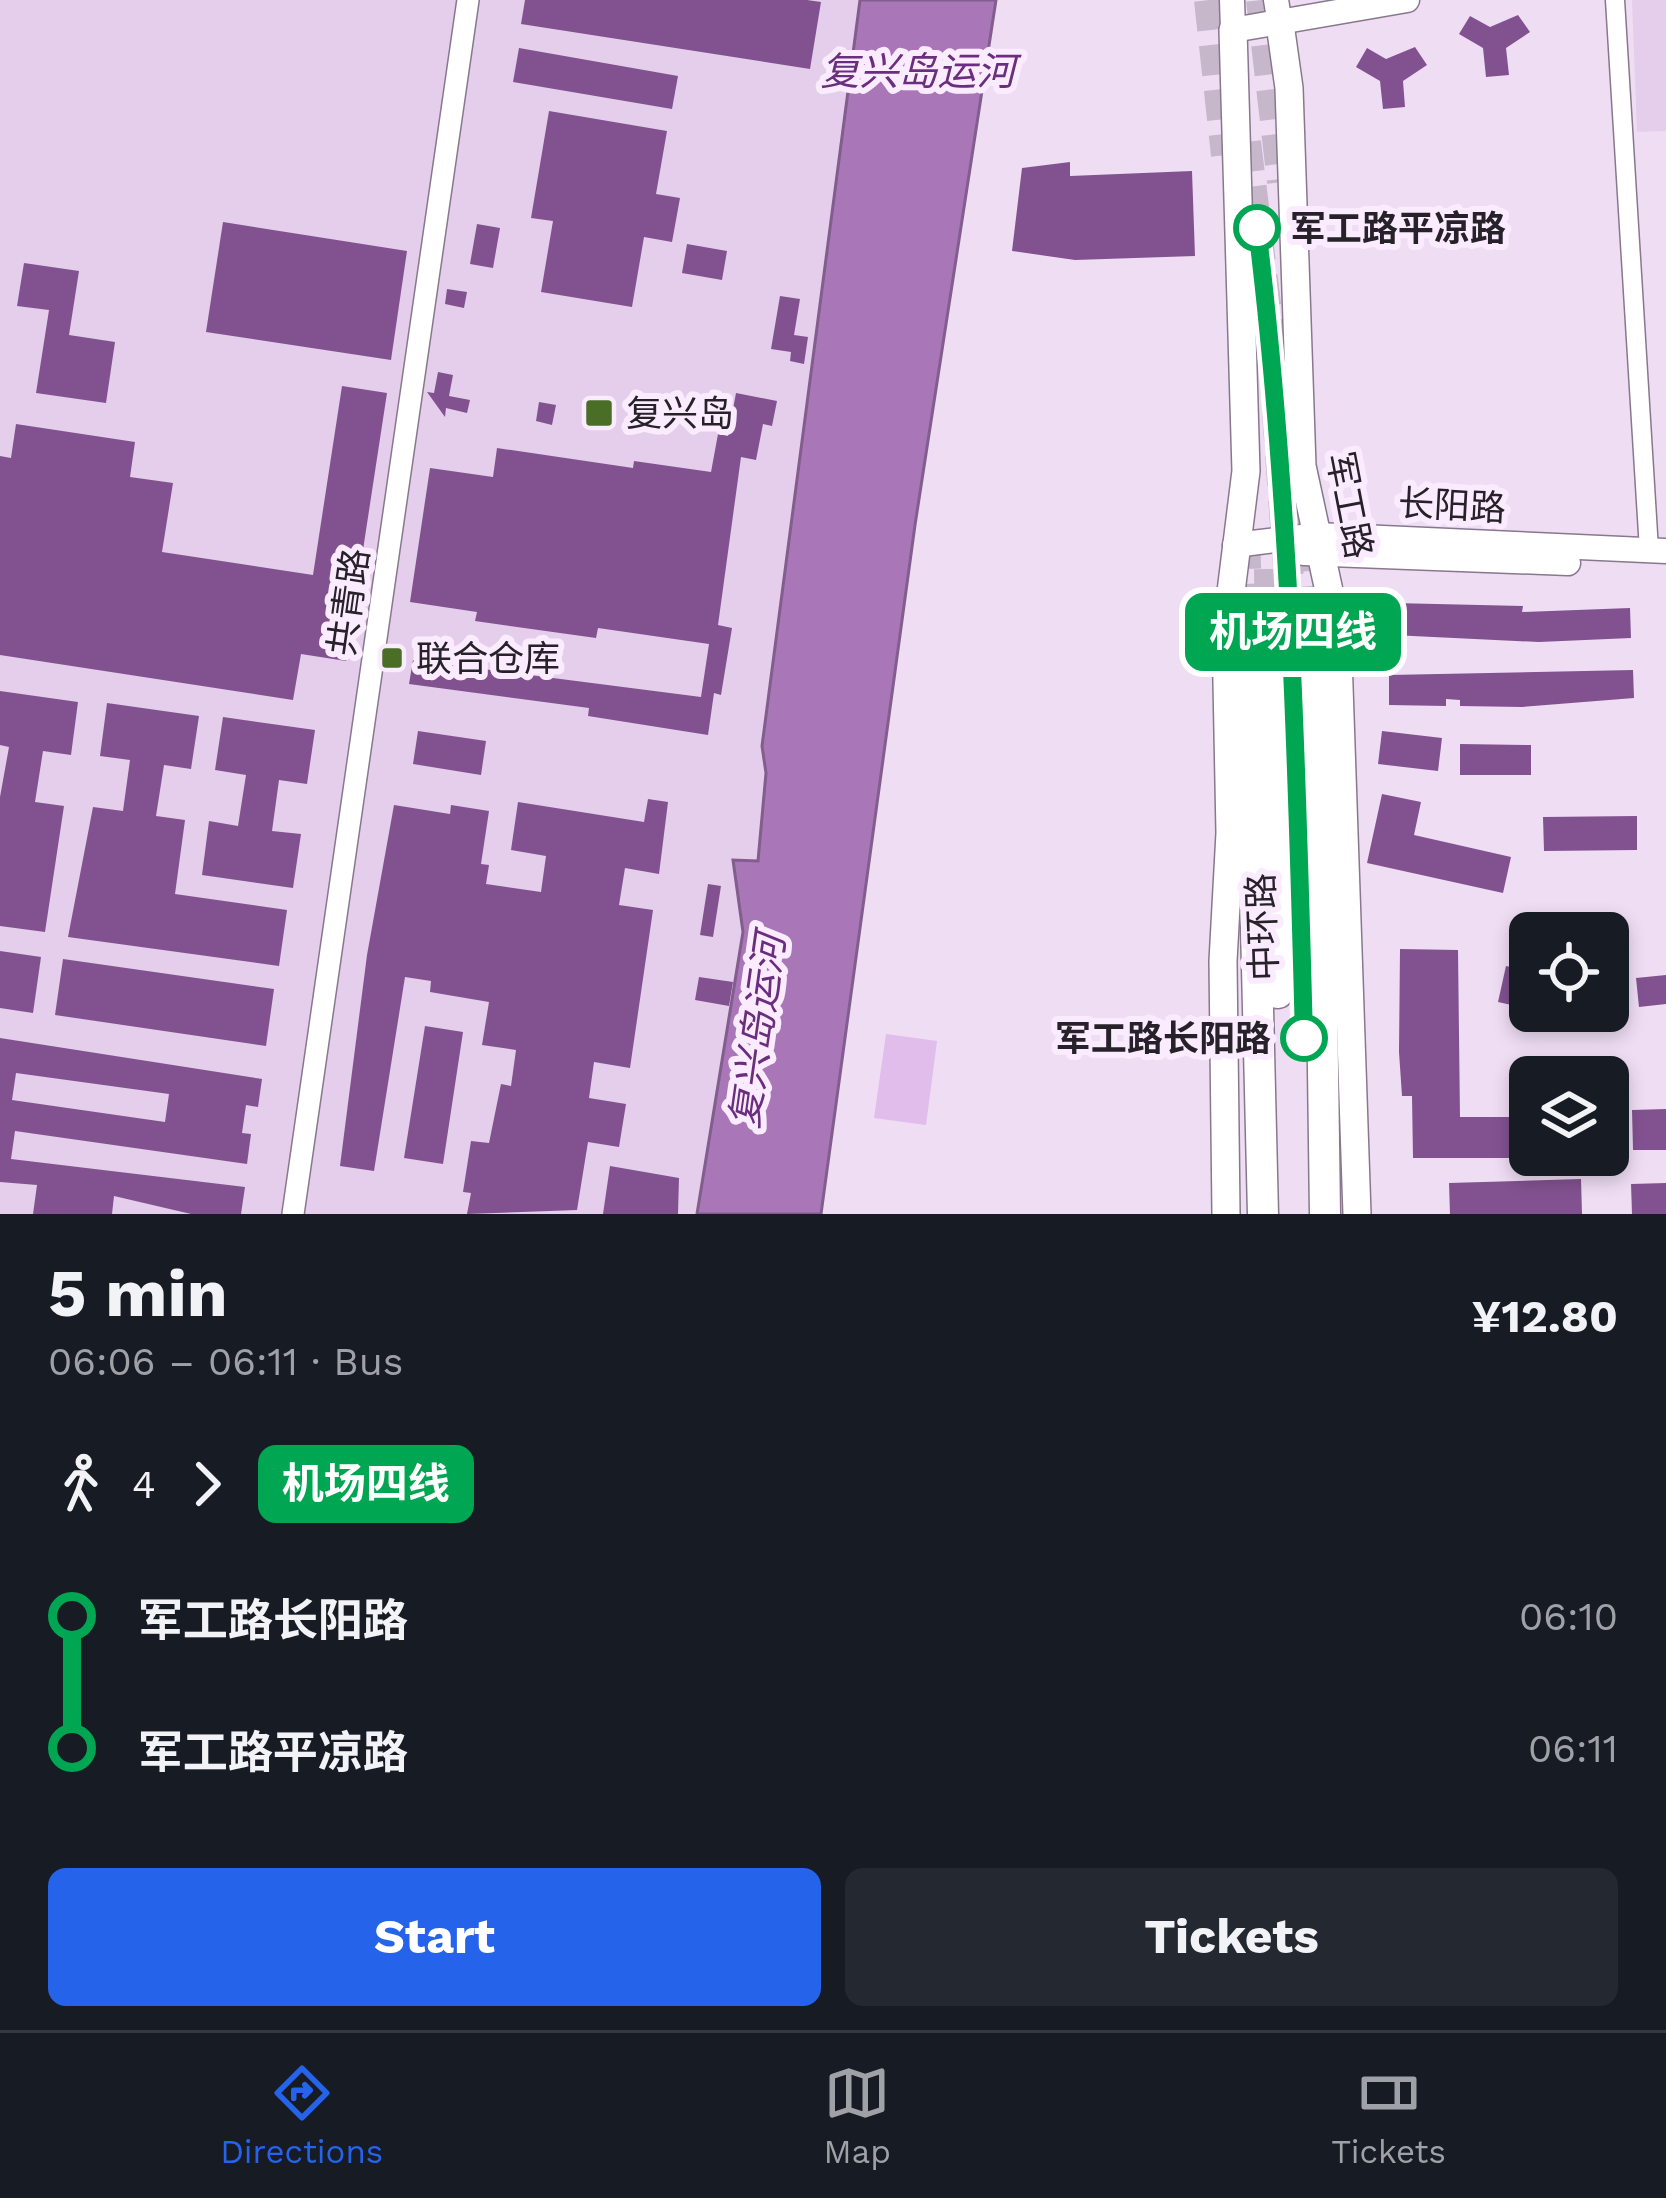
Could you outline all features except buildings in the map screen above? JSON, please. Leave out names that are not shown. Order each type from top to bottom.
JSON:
[{"type":"highway","points":[[1245,1214],[1254,916],[1282,638]]},
{"type":"highway","points":[[1282,638],[1336,1214]]},
{"type":"highway","name":"中环路","points":[[1281,1214],[1282,638]]},
{"type":"highway","name":"中环路","points":[[1282,638],[1307,1214]]},
{"type":"highway","points":[[1254,916],[1263,1214]]},
{"type":"highway","points":[[1321,1037],[1325,1214]]},
{"type":"main road","points":[[1226,1214],[1223,962],[1230,833],[1226,632],[1246,471],[1232,0]]},
{"type":"main road","points":[[1233,30],[1278,12],[1407,0]]},
{"type":"main road","name":"军工路","points":[[1278,12],[1289,88],[1302,466],[1337,628],[1357,1214]]},
{"type":"main road","name":"长阳路","points":[[1235,545],[1660,556]]},
{"type":"street","name":"共青路","points":[[293,1214],[468,0]]},
{"type":"street","points":[[1616,0],[1660,556]]},
{"type":"shaded area","points":[[0,0],[860,0],[762,746],[766,773],[758,861],[733,861],[743,932],[697,1214],[0,1214]]},
{"type":"shaded area","points":[[1632,0],[1666,0],[1666,131],[1637,132]]},
{"type":"shaded area","points":[[886,1034],[937,1041],[926,1125],[874,1118]]},
{"type":"water","name":"复兴岛运河","points":[[860,0],[996,0],[915,525],[821,1214],[697,1214],[743,932],[733,860],[758,861],[766,773],[762,746]]},
{"type":"tunnel","points":[[1209,0],[1226,155]]},
{"type":"tunnel","points":[[1261,0],[1282,182]]},
{"type":"tunnel","points":[[1246,142],[1274,369],[1293,638]]},
{"type":"tunnel","points":[[1245,539],[1249,639]]},
{"type":"tunnel","points":[[1310,541],[1317,637]]},
{"type":"tunnel","points":[[1269,569],[1270,639]]},
{"type":"bus line","name":"机场四线","points":[[1257,228],[1274,369],[1293,638],[1304,1038]]},
{"type":"place","name":"军工路平凉路","points":[[1257,228]]},
{"type":"place","name":"复兴岛","points":[[599,413]]},
{"type":"place","name":"联合仓库","points":[[392,658]]},
{"type":"place","name":"军工路长阳路","points":[[1304,1038]]}]
